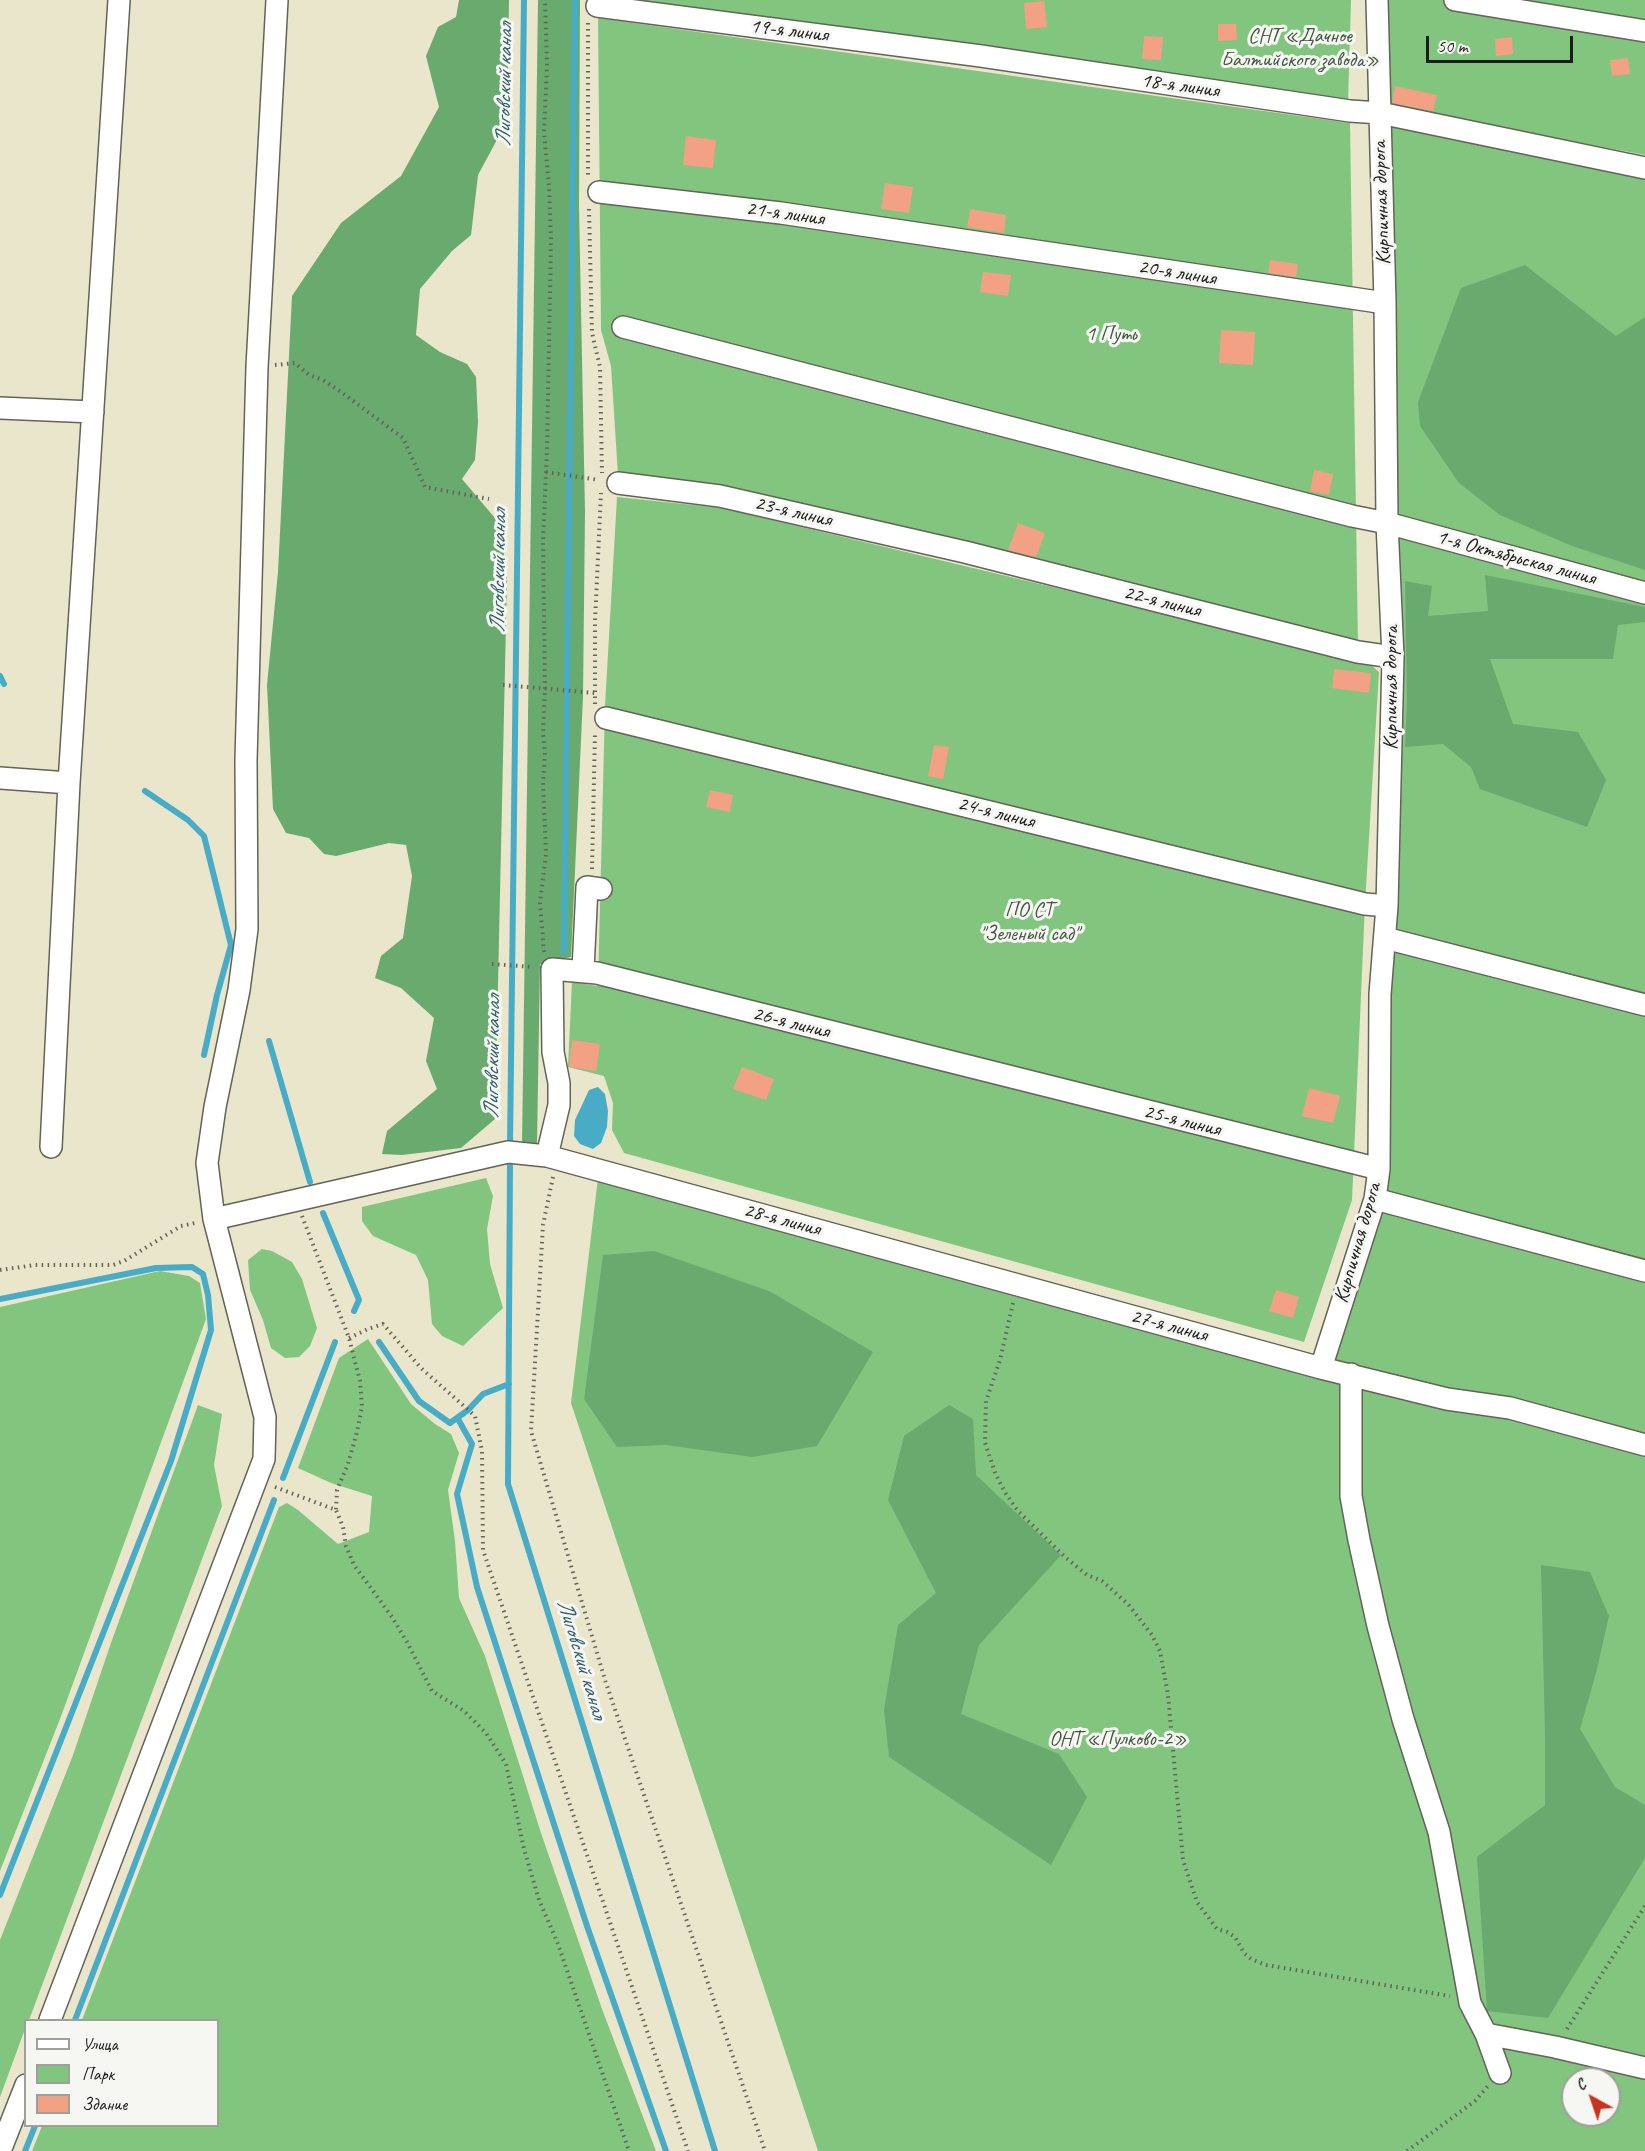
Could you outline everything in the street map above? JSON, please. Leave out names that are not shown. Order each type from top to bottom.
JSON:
[{"type":"street","points":[[51,1147],[69,783],[119,0]]},
{"type":"street","points":[[50,2019],[264,1459],[265,1417],[214,1219],[207,1163],[214,1107],[248,929],[246,760],[257,367],[277,0]]},
{"type":"street","name":"Кирпичная дорога","points":[[1321,1368],[1375,1199],[1378,1169],[1380,994],[1387,906],[1393,657],[1387,523],[1385,303],[1377,0]]},
{"type":"street","points":[[1455,0],[1645,31]]},
{"type":"street","name":"19-я линия","points":[[593,11],[981,56]]},
{"type":"street","name":"18-я линия","points":[[981,56],[1338,109],[1380,113],[1645,168]]},
{"type":"street","name":"21-я линия","points":[[592,191],[781,213],[970,241]]},
{"type":"street","name":"20-я линия","points":[[970,241],[1385,303]]},
{"type":"street","name":"1-я Октябрьская линия","points":[[623,327],[1352,516],[1387,523],[1645,593]]},
{"type":"street","points":[[0,408],[93,412]]},
{"type":"street","name":"23-я линия","points":[[607,485],[720,496],[965,552]]},
{"type":"street","name":"22-я линия","points":[[965,552],[1358,652],[1393,657]]},
{"type":"street","name":"24-я линия","points":[[599,716],[1354,901],[1387,906]]},
{"type":"street","points":[[0,778],[69,783]]},
{"type":"street","points":[[590,972],[594,888]]},
{"type":"street","points":[[1385,938],[1645,1005]]},
{"type":"street","points":[[541,968],[559,1083],[559,1105],[547,1156]]},
{"type":"street","name":"26-я линия","points":[[541,968],[590,972],[985,1072]]},
{"type":"street","name":"25-я линия","points":[[985,1072],[1378,1169]]},
{"type":"street","name":"28-я линия","points":[[214,1219],[508,1152],[547,1156],[1016,1285]]},
{"type":"street","points":[[1375,1199],[1645,1271]]},
{"type":"street","name":"27-я линия","points":[[1016,1285],[1321,1368],[1446,1398],[1510,1408],[1645,1445]]},
{"type":"street","points":[[1351,1374],[1351,1496],[1359,1540],[1378,1626],[1439,1832],[1470,2003],[1486,2034],[1500,2073]]},
{"type":"street","points":[[1486,2034],[1645,2068]]},
{"type":"street","points":[[0,2151],[24,2090]]},
{"type":"path","points":[[492,964],[541,968],[544,956],[540,903],[546,854],[543,783],[545,688],[543,542],[551,240],[544,132],[547,65],[545,0]]},
{"type":"path","points":[[593,11],[592,333],[600,367],[607,485],[595,622],[595,693],[599,716],[592,874],[594,888]]},
{"type":"path","points":[[257,367],[295,363],[309,375],[323,380],[341,392],[403,438],[425,488],[489,499]]},
{"type":"path","points":[[546,472],[593,479]]},
{"type":"path","points":[[503,685],[595,693]]},
{"type":"path","points":[[547,1156],[554,1176],[543,1225],[531,1431],[605,1680],[765,2151]]},
{"type":"path","points":[[296,1201],[349,1338],[360,1380],[362,1407],[348,1464],[337,1490],[336,1510],[354,1565],[398,1626],[432,1691],[464,1712],[486,1732],[506,1764],[524,1849],[539,1900],[562,1955],[629,2151]]},
{"type":"path","points":[[0,1270],[35,1265],[113,1265],[124,1261],[181,1226],[214,1219]]},
{"type":"path","points":[[1016,1285],[1000,1360],[986,1401],[985,1443],[996,1475],[1018,1511],[1065,1557],[1087,1575],[1102,1581],[1128,1604],[1152,1635],[1160,1651],[1168,1695],[1183,1860],[1197,1902],[1217,1929],[1235,1937],[1244,1953],[1251,1959],[1266,1965],[1446,1994],[1470,2003]]},
{"type":"path","points":[[349,1338],[383,1324],[421,1368],[475,1416],[482,1451],[483,1550],[688,2151]]},
{"type":"path","points":[[256,1480],[336,1510]]},
{"type":"path","points":[[1555,2047],[1645,1906]]},
{"type":"path","points":[[1407,2151],[1475,2101],[1500,2073]]},
{"type":"green space","points":[[459,0],[509,0],[507,121],[478,175],[471,235],[452,251],[420,289],[416,335],[440,352],[467,364],[476,377],[478,422],[475,460],[462,479],[500,524],[507,577],[495,1119],[461,1148],[402,1155],[382,1154],[387,1131],[437,1089],[426,1061],[434,1018],[401,988],[375,978],[381,956],[403,938],[412,876],[406,845],[389,843],[336,856],[324,854],[309,838],[286,833],[273,809],[267,685],[278,572],[292,296],[341,223],[401,176],[439,107],[426,56],[438,27],[456,17]]},
{"type":"green space","points":[[538,0],[580,0],[579,206],[585,512],[583,697],[571,957],[540,964],[537,1144],[522,1145]]},
{"type":"green space","name":"СНТ «Дачное Балтийского завода»","points":[[603,0],[1351,0],[1348,104]]},
{"type":"green space","points":[[1386,0],[1645,0],[1645,155],[1387,106]]},
{"type":"green space","name":"1 Путь","points":[[598,18],[1350,123],[1358,646],[618,475],[611,366],[601,330]]},
{"type":"green space","name":"ОНТ «Пулково-2»","points":[[1380,113],[1645,168],[1645,2151],[818,2151],[571,1403],[599,1170],[1321,1368],[1375,1199],[1385,938]]},
{"type":"green space","points":[[1525,265],[1616,336],[1645,317],[1645,570],[1572,546],[1500,515],[1459,483],[1420,426],[1418,402],[1461,288]]},
{"type":"green space","name":"ПО СТ \"Зеленый сад\"","points":[[617,497],[722,508],[1358,660],[1369,663],[1379,672],[1365,904],[1352,1200],[1304,1342],[624,1153],[612,1130],[613,1103],[604,1076],[568,1067],[572,982],[598,986],[605,706]]},
{"type":"green space","points":[[1485,575],[1645,607],[1645,622],[1618,625],[1613,659],[1490,659],[1513,724],[1578,732],[1606,780],[1587,827],[1480,789],[1471,767],[1443,744],[1405,747],[1407,702],[1405,581],[1432,586],[1428,616],[1488,611]]},
{"type":"green space","points":[[486,1178],[493,1196],[487,1229],[490,1264],[503,1308],[463,1346],[442,1336],[432,1324],[428,1280],[416,1255],[373,1236],[362,1221],[362,1207]]},
{"type":"green space","points":[[262,1249],[272,1251],[292,1262],[302,1279],[317,1328],[310,1346],[299,1357],[285,1358],[271,1348],[263,1320],[250,1290],[248,1260]]},
{"type":"green space","points":[[654,1251],[769,1291],[873,1352],[817,1446],[752,1457],[666,1445],[617,1447],[584,1399],[603,1255]]},
{"type":"green space","points":[[160,1271],[189,1276],[200,1283],[206,1319],[60,1719],[0,1871],[0,1307]]},
{"type":"green space","points":[[368,1339],[411,1404],[451,1434],[459,1453],[448,1490],[459,1598],[485,1656],[541,1833],[602,2009],[656,2151],[32,2151],[42,2127],[219,2127],[219,2019],[82,2019],[279,1507],[287,1503],[338,1544],[369,1532],[372,1496],[331,1483],[298,1468],[339,1358]]},
{"type":"green space","points":[[198,1405],[222,1414],[214,1465],[222,1506],[29,2019],[24,2019],[24,2032],[0,2097],[0,1940],[73,1755],[112,1640]]},
{"type":"green space","points":[[949,1405],[973,1419],[976,1475],[1061,1555],[979,1645],[961,1714],[1059,1754],[1087,1797],[1051,1865],[889,1757],[884,1710],[898,1625],[936,1593],[888,1500],[904,1436]]},
{"type":"green space","points":[[1541,1565],[1590,1572],[1609,1616],[1580,1729],[1615,1787],[1645,1805],[1645,1858],[1548,2018],[1487,2011],[1477,1857],[1545,1805]]},
{"type":"water","points":[[598,1087],[605,1094],[608,1111],[607,1127],[601,1143],[593,1149],[580,1144],[574,1136],[575,1120],[589,1090]]},
{"type":"building","points":[[1044,1],[1047,27],[1026,29],[1024,3]]},
{"type":"building","points":[[1218,24],[1236,24],[1237,40],[1218,41]]},
{"type":"building","points":[[1144,36],[1163,37],[1161,60],[1142,59]]},
{"type":"building","points":[[1512,37],[1513,54],[1496,56],[1495,39]]},
{"type":"building","points":[[1628,58],[1630,74],[1612,76],[1610,60]]},
{"type":"building","points":[[1395,86],[1437,95],[1433,111],[1392,103]]},
{"type":"building","points":[[686,136],[716,140],[713,168],[683,165]]},
{"type":"building","points":[[885,183],[913,187],[909,213],[881,209]]},
{"type":"building","points":[[970,209],[1006,215],[1004,233],[967,227]]},
{"type":"building","points":[[1270,260],[1298,264],[1296,277],[1268,273]]},
{"type":"building","points":[[983,272],[1011,275],[1008,296],[980,292]]},
{"type":"building","points":[[1221,330],[1255,332],[1253,365],[1219,363]]},
{"type":"building","points":[[1314,470],[1333,474],[1329,495],[1310,491]]},
{"type":"building","points":[[1018,523],[1045,533],[1036,557],[1008,550]]},
{"type":"building","points":[[1334,669],[1371,673],[1369,693],[1332,688]]},
{"type":"building","points":[[934,745],[949,747],[943,779],[928,776]]},
{"type":"building","points":[[710,790],[733,795],[730,812],[706,807]]},
{"type":"building","points":[[572,1040],[600,1044],[596,1071],[569,1067]]},
{"type":"building","points":[[742,1067],[774,1079],[766,1100],[733,1089]]},
{"type":"building","points":[[1309,1088],[1340,1096],[1333,1123],[1302,1116]]},
{"type":"building","points":[[1276,1290],[1299,1297],[1293,1318],[1269,1311]]},
{"type":"waterway","name":"Лиговский канал","points":[[510,1143],[524,0]]},
{"type":"waterway","points":[[564,952],[575,0]]},
{"type":"waterway","points":[[0,676],[4,684]]},
{"type":"waterway","points":[[145,791],[188,820],[204,836],[231,945],[204,1055]]},
{"type":"waterway","points":[[269,1041],[310,1182]]},
{"type":"waterway","name":"Лиговский канал","points":[[510,1163],[508,1484],[715,2151]]},
{"type":"waterway","points":[[323,1213],[359,1300],[354,1311]]},
{"type":"waterway","points":[[0,1299],[156,1268],[192,1267],[203,1274],[208,1295],[211,1330],[171,1461],[0,1895]]},
{"type":"waterway","points":[[283,1478],[335,1342]]},
{"type":"waterway","points":[[379,1342],[419,1401],[450,1423],[468,1410],[483,1394],[509,1384]]},
{"type":"waterway","points":[[458,1419],[472,1444],[457,1494],[477,1587],[587,1926],[666,2151]]},
{"type":"waterway","points":[[75,2019],[274,1500]]},
{"type":"waterway","points":[[25,2151],[35,2127]]}]
